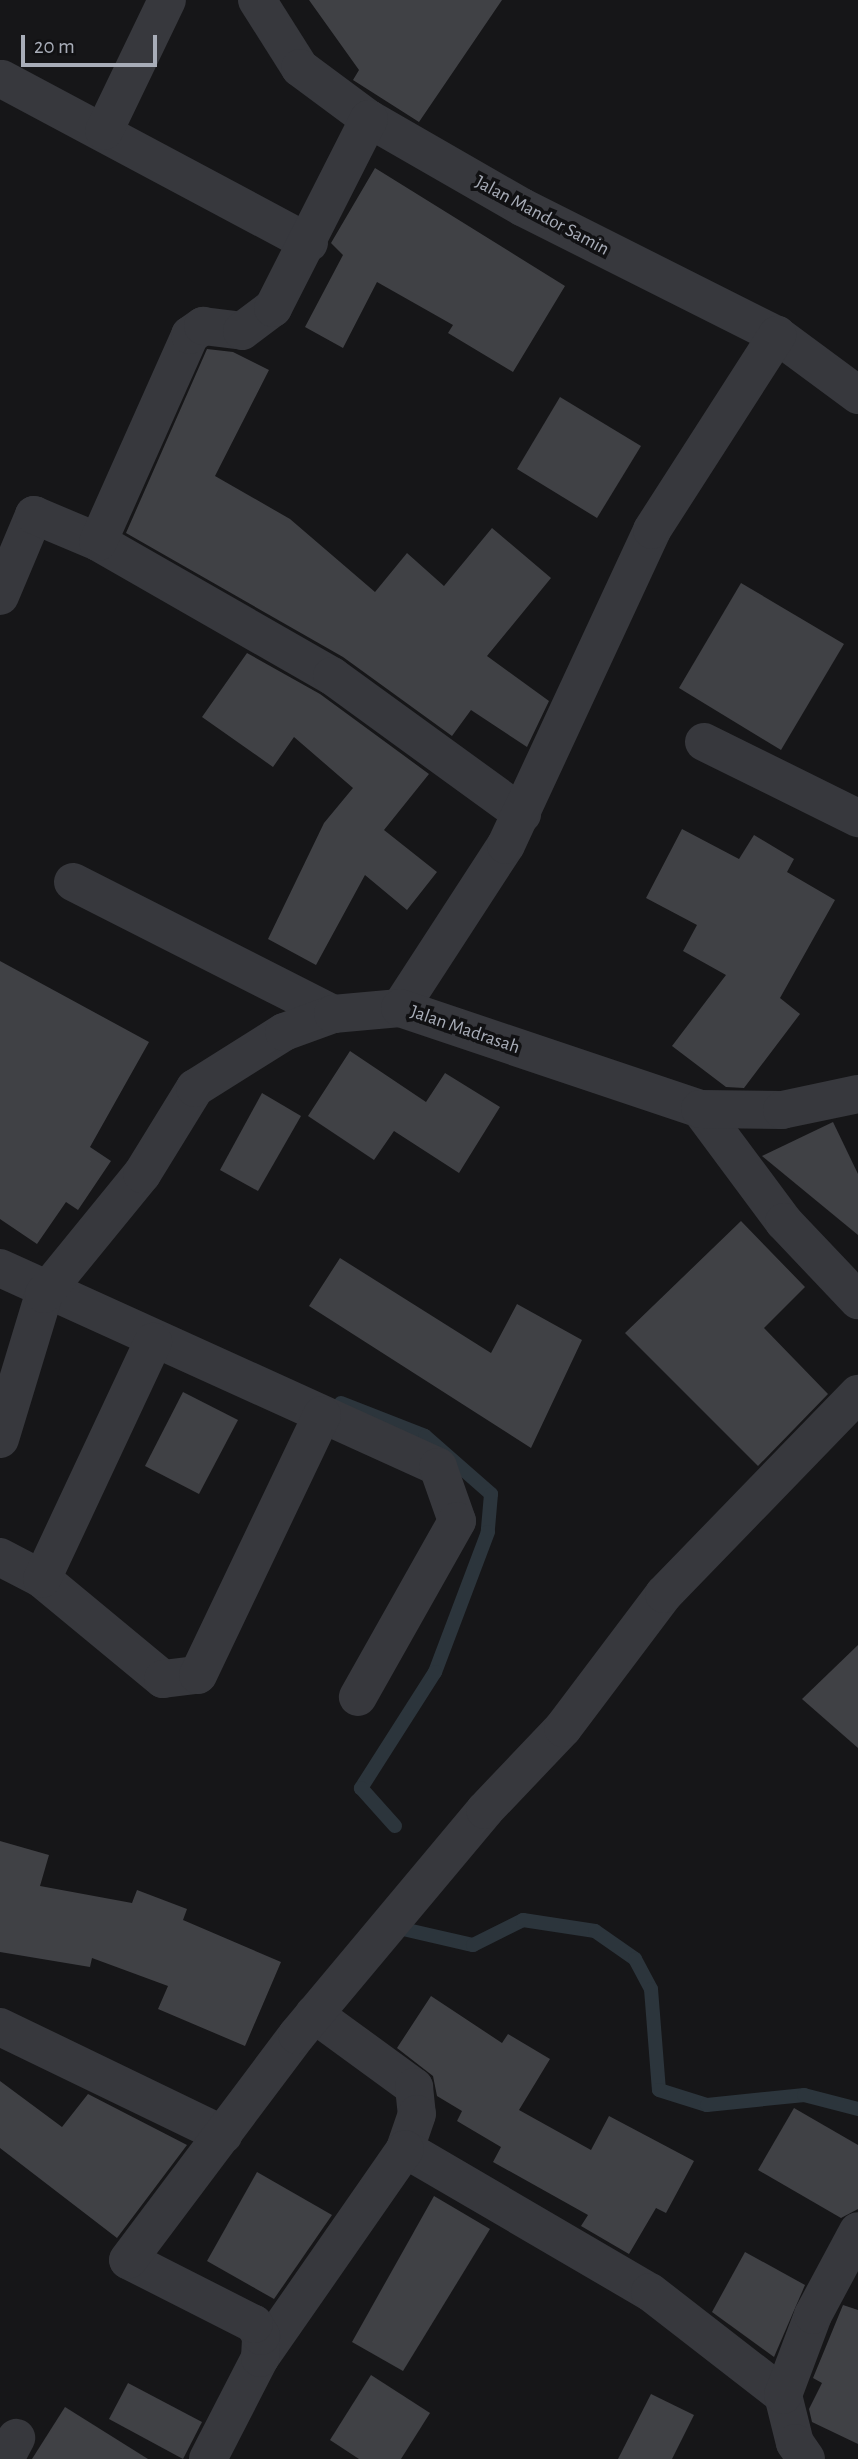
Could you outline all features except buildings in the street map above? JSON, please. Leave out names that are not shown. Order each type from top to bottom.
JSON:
[{"type":"street","points":[[104,131],[167,0]]},
{"type":"street","name":"Jalan Mandor Samin","points":[[257,0],[300,68],[369,119],[522,207],[777,335],[858,395]]},
{"type":"street","points":[[2,79],[104,131],[309,243]]},
{"type":"street","points":[[98,542],[194,328],[231,332],[256,322],[273,308],[309,243],[369,119]]},
{"type":"street","points":[[400,1008],[522,814],[652,530],[777,335]]},
{"type":"street","points":[[0,596],[34,515],[98,542],[332,676],[522,814]]},
{"type":"street","points":[[704,742],[858,818]]},
{"type":"street","points":[[73,882],[333,1014]]},
{"type":"street","name":"Jalan Madrasah","points":[[0,1439],[44,1294],[53,1288],[142,1174],[195,1088],[264,1043],[333,1014],[400,1008],[700,1108],[782,1110],[858,1094]]},
{"type":"street","points":[[700,1108],[784,1222],[858,1300]]},
{"type":"street","points":[[0,1268],[53,1288],[153,1342],[438,1467],[457,1521],[358,1697]]},
{"type":"street","points":[[42,1579],[153,1342]]},
{"type":"street","points":[[260,2358],[261,2336],[254,2324],[128,2260],[314,2014],[614,1665],[664,1594],[858,1394]]},
{"type":"street","points":[[0,1557],[42,1579],[163,1679],[198,1675],[322,1415]]},
{"type":"street","points":[[208,2459],[260,2358],[405,2149],[417,2114],[414,2087],[314,2014]]},
{"type":"street","points":[[0,2027],[223,2135]]},
{"type":"street","points":[[405,2149],[650,2292],[783,2395]]},
{"type":"street","points":[[806,2459],[795,2443],[783,2395],[813,2315],[858,2231]]},
{"type":"waterway","points":[[341,1403],[425,1436],[491,1494],[488,1532],[435,1672],[361,1788],[395,1826]]},
{"type":"waterway","points":[[403,1929],[473,1945],[523,1920],[595,1931],[635,1959],[651,1989],[659,2090],[707,2105],[804,2095],[858,2109]]}]
